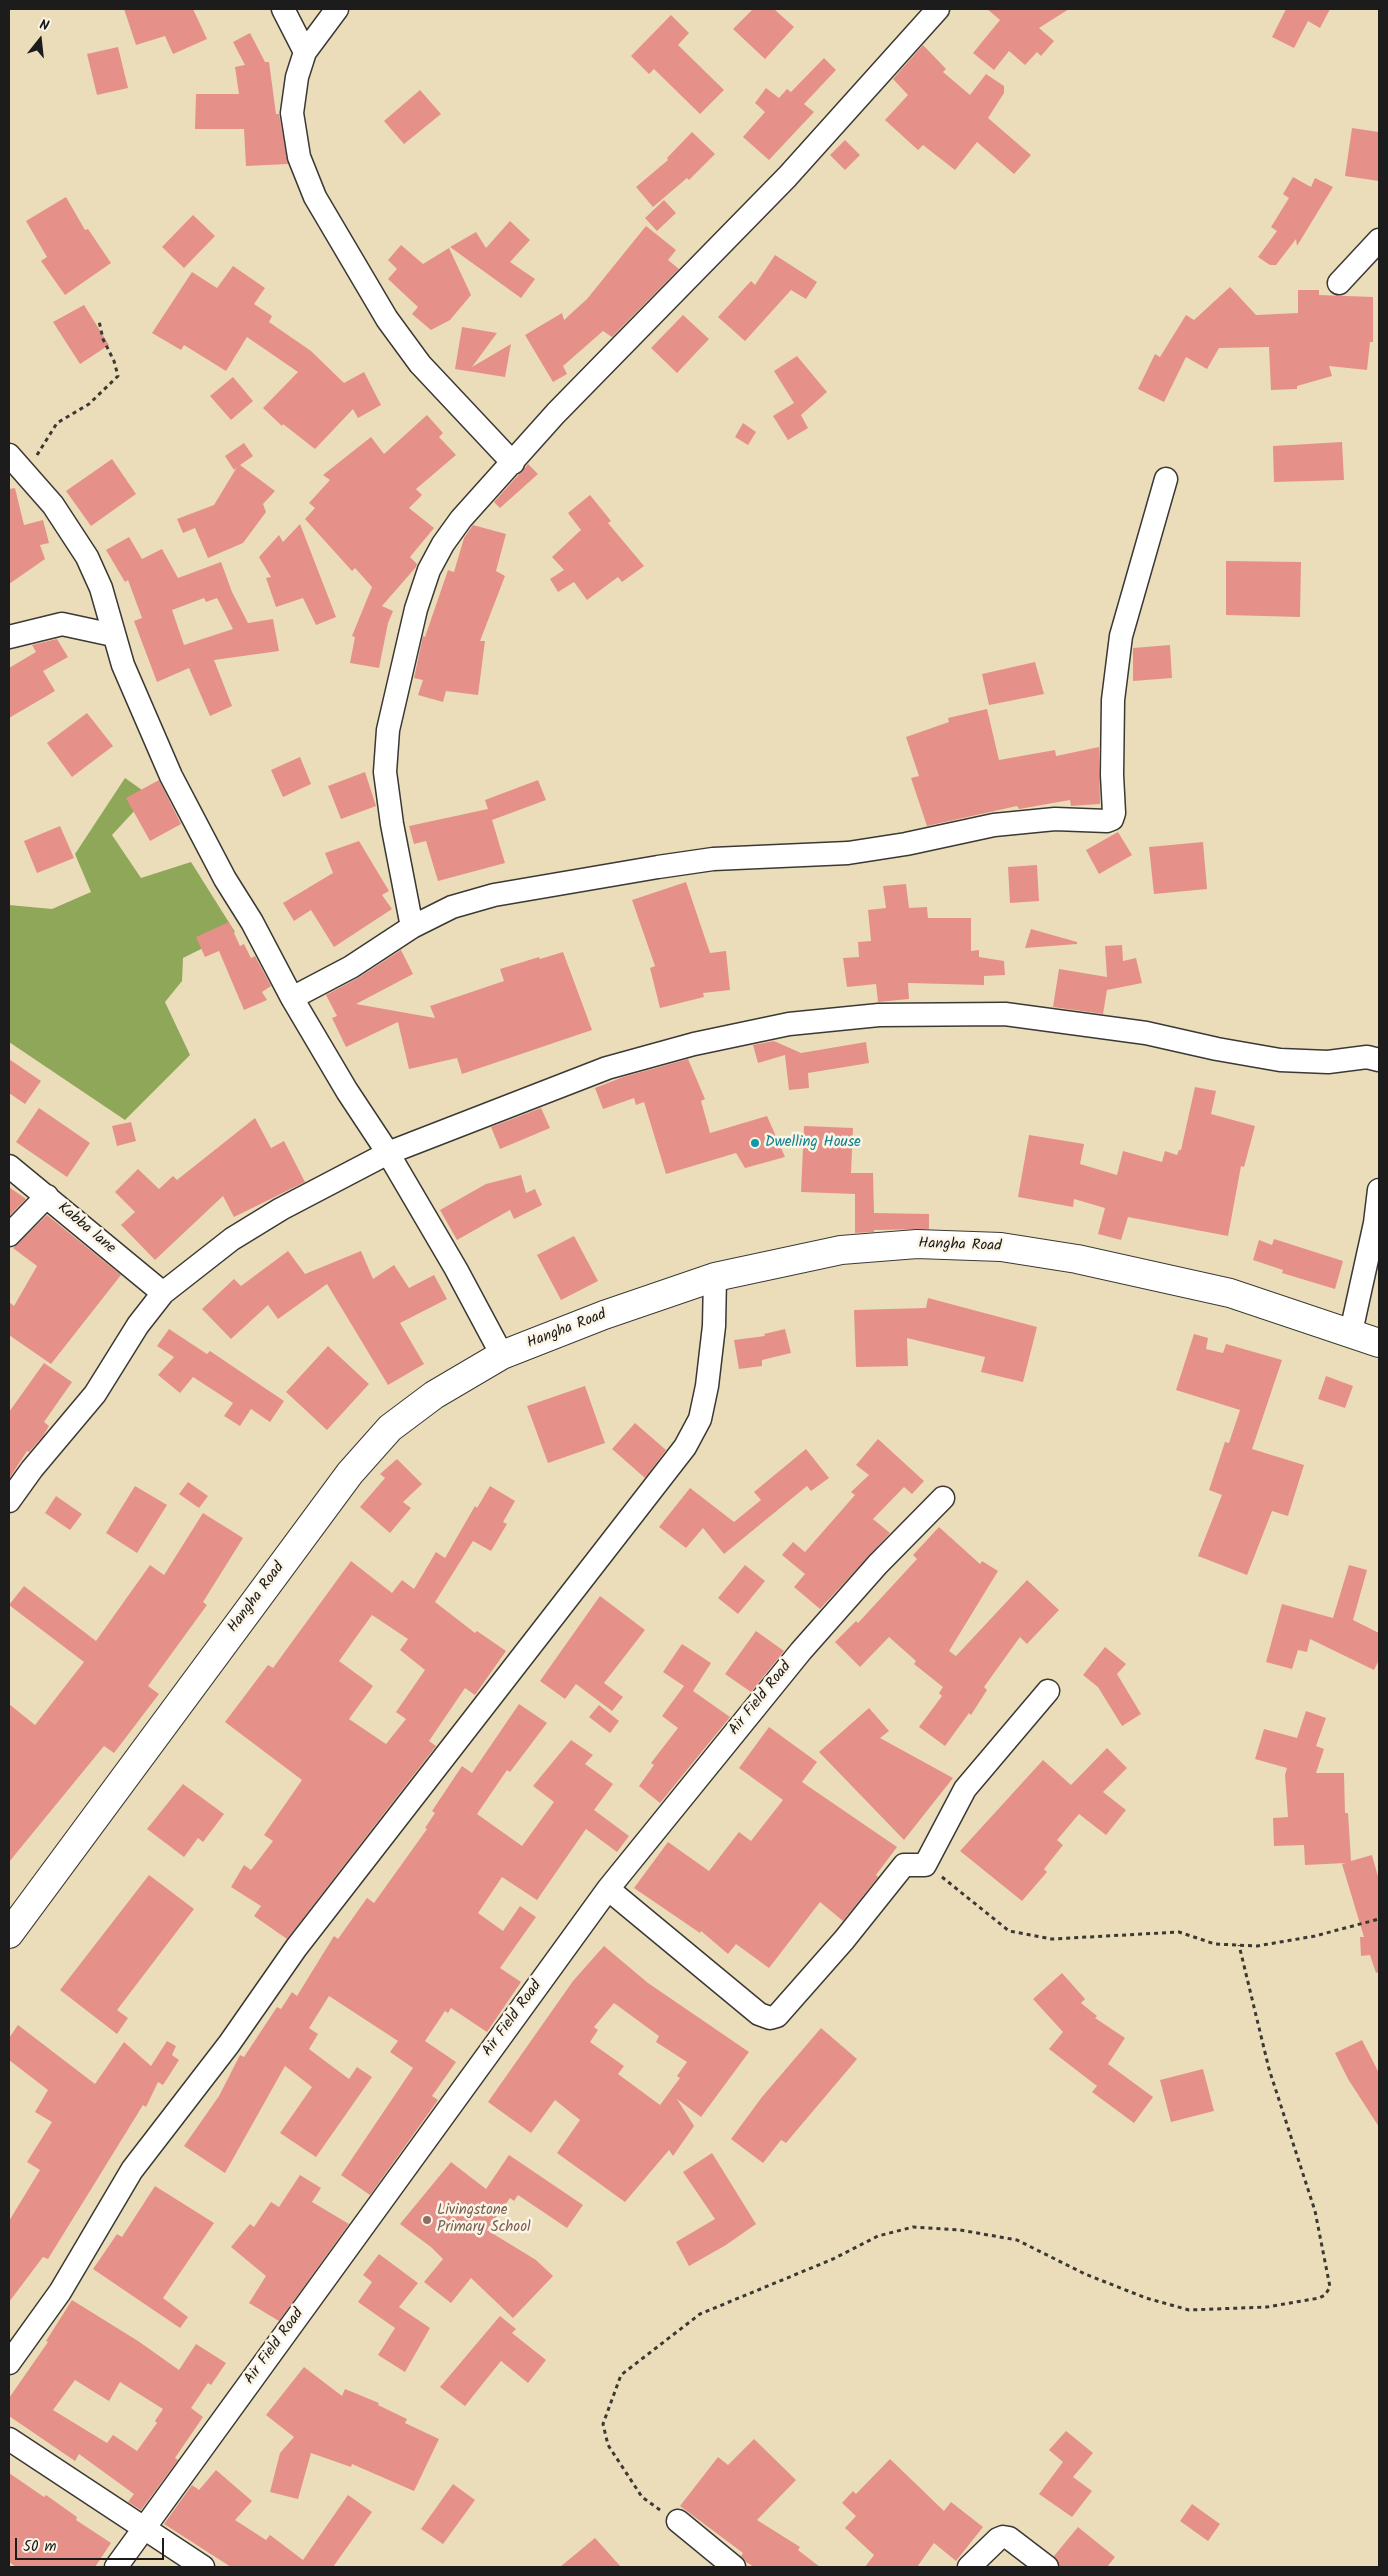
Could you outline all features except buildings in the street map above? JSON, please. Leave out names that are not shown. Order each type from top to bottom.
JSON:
[{"type":"highway","name":"Hangha Road","points":[[9,1934],[350,1473],[390,1428],[434,1395],[502,1355],[604,1315],[715,1278],[841,1250],[917,1244],[1001,1247],[1077,1259],[1230,1293],[1351,1332],[1379,1343]]},
{"type":"street","points":[[283,9],[305,52]]},
{"type":"street","points":[[337,9],[305,52],[297,77],[292,113],[299,158],[316,197],[387,319],[420,364],[513,463]]},
{"type":"street","points":[[412,927],[392,824],[385,772],[388,730],[413,618],[429,570],[443,544],[461,519],[556,413],[787,177],[938,9]]},
{"type":"street","points":[[1339,283],[1379,240]]},
{"type":"street","points":[[9,455],[53,504],[87,556],[101,588],[122,665],[171,776],[225,879],[252,922],[292,998],[347,1091],[388,1153],[502,1355]]},
{"type":"street","points":[[292,998],[351,967],[412,927],[452,907],[494,895],[713,859],[848,853],[906,844],[994,825],[1054,819],[1107,821],[1112,818],[1114,813],[1112,775],[1113,700],[1121,636],[1166,479]]},
{"type":"street","points":[[9,637],[62,624],[113,635]]},
{"type":"street","points":[[9,1502],[32,1469],[95,1394],[138,1325],[163,1293],[232,1239],[281,1209],[388,1153],[607,1068],[694,1044],[789,1024],[879,1015],[1005,1014],[1146,1033],[1217,1049],[1280,1060],[1328,1062],[1368,1057],[1379,1060]]},
{"type":"street","name":"Kabba lane","points":[[9,1166],[163,1293]]},
{"type":"street","points":[[1351,1332],[1375,1223],[1379,1190]]},
{"type":"street","points":[[9,1235],[47,1196]]},
{"type":"street","points":[[9,2363],[60,2292],[132,2170],[230,2044],[296,1948],[685,1447],[700,1419],[707,1386],[714,1326],[715,1278]]},
{"type":"street","name":"Air Field Road","points":[[116,2567],[608,1889],[800,1651],[878,1564],[944,1498]]},
{"type":"street","points":[[608,1889],[759,2014],[770,2018],[777,2016],[792,2002],[904,1865],[926,1865],[965,1789],[1048,1691]]},
{"type":"street","points":[[9,2439],[203,2567]]},
{"type":"street","points":[[678,2521],[734,2567]]},
{"type":"street","points":[[969,2567],[1003,2537],[1009,2538],[1047,2567]]},
{"type":"path","points":[[25,475],[57,423],[90,404],[118,376],[114,361],[103,339],[99,321]]},
{"type":"path","points":[[926,1865],[1009,1931],[1052,1939],[1180,1932],[1215,1944],[1257,1946],[1315,1936],[1379,1918]]},
{"type":"path","points":[[678,2521],[642,2497],[608,2445],[604,2424],[621,2375],[700,2314],[833,2259],[878,2236],[913,2227],[960,2230],[1017,2240],[1085,2274],[1146,2298],[1189,2310],[1267,2307],[1318,2298],[1325,2295],[1330,2287],[1315,2211],[1269,2069],[1239,1946]]},
{"type":"green space","points":[[125,778],[149,795],[112,835],[141,878],[191,862],[235,932],[183,958],[182,981],[165,1002],[190,1055],[125,1120],[9,1042],[9,905],[52,909],[91,892],[75,854]]},
{"type":"place","name":"Dwelling House","points":[[755,1143]]},
{"type":"place","name":"Livingstone Primary School","points":[[427,2220]]}]
